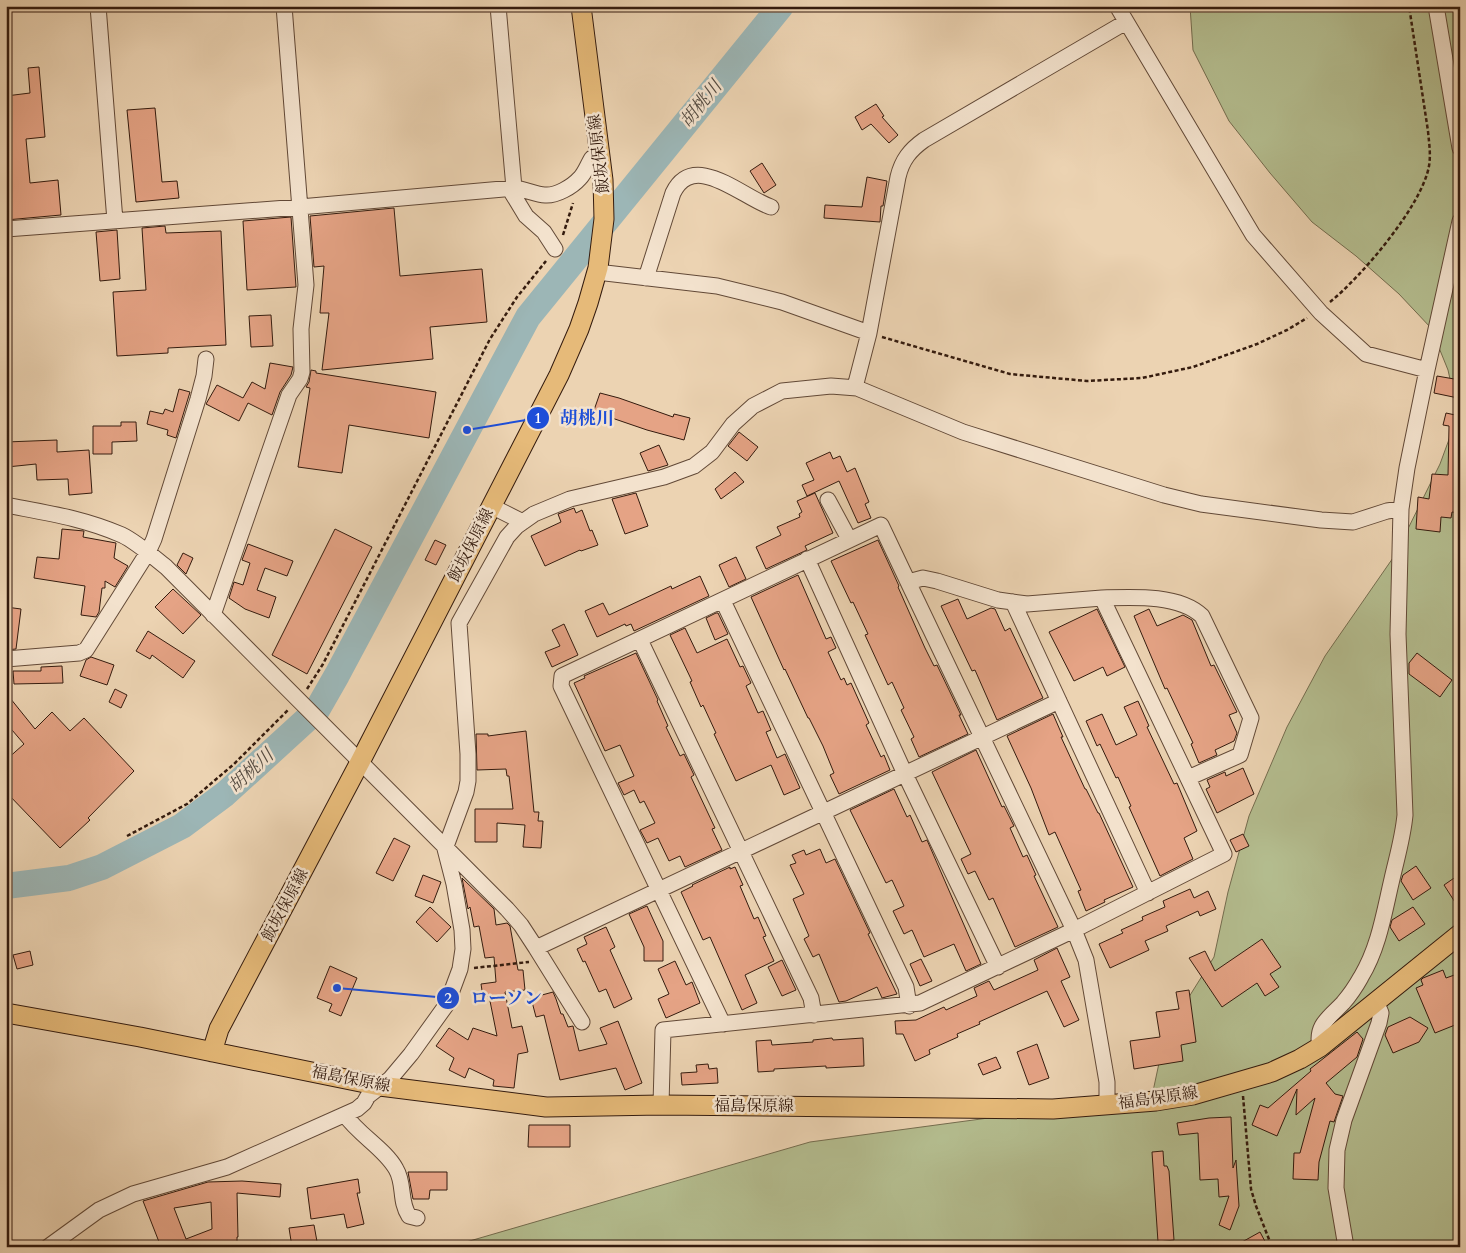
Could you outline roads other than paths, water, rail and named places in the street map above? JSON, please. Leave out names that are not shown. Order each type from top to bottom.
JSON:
[{"type":"main road","name":"飯坂保原線","points":[[212,1052],[219,1029],[360,762],[563,366],[579,329],[597,270],[604,219],[600,156],[581,6]]},
{"type":"main road","name":"福島保原線","points":[[6,1014],[212,1052],[380,1086],[546,1107],[661,1105],[1053,1109],[1156,1102],[1240,1083],[1272,1072],[1320,1047],[1460,934]]},
{"type":"street","points":[[98,6],[115,221]]},
{"type":"street","points":[[213,615],[289,395],[300,379],[302,372],[301,329],[306,285],[284,6]]},
{"type":"street","points":[[498,6],[514,188],[512,193],[526,216],[544,232],[555,249]]},
{"type":"street","points":[[1117,6],[1254,235],[1319,311],[1366,354],[1427,370]]},
{"type":"street","points":[[1436,6],[1460,148]]},
{"type":"street","points":[[855,387],[869,332],[901,164],[910,152],[924,140],[1126,22]]},
{"type":"street","points":[[6,229],[300,207],[514,188],[526,189],[543,196],[567,189],[580,178],[592,158],[600,156]]},
{"type":"street","points":[[646,278],[673,193],[680,181],[688,177],[699,176],[718,178],[752,200],[771,207]]},
{"type":"street","points":[[1320,1047],[1318,1037],[1320,1030],[1350,994],[1362,975],[1378,942],[1401,844],[1405,815],[1398,634],[1401,510],[1407,468],[1427,370],[1460,221]]},
{"type":"street","points":[[597,270],[717,286],[782,302],[869,332]]},
{"type":"street","points":[[6,659],[79,654],[86,650],[148,552],[154,539],[198,399],[206,359]]},
{"type":"street","points":[[48,1247],[99,1210],[133,1194],[227,1167],[357,1109],[364,1104],[368,1096],[396,1073],[447,1004],[460,969],[463,949],[462,930],[454,884],[445,849],[466,792],[468,781],[460,623],[506,537],[534,514],[570,499],[664,477],[694,466],[712,452],[732,424],[753,406],[782,391],[831,386],[855,387],[963,432],[1156,493],[1201,504],[1321,520],[1353,522],[1387,511],[1401,510]]},
{"type":"street","points":[[828,500],[849,539]]},
{"type":"street","points":[[6,505],[78,518],[94,524],[123,536],[148,552],[166,567],[445,849],[508,909],[540,954],[582,1022]]},
{"type":"street","points":[[491,506],[523,522]]},
{"type":"street","points":[[722,1024],[561,686],[562,676],[881,524],[1074,930],[1086,960],[1107,1082],[1107,1105]]},
{"type":"street","points":[[807,559],[905,774],[998,967]]},
{"type":"street","points":[[908,582],[923,578],[998,600],[1027,604],[1102,598],[1149,598],[1194,608],[1202,616],[1250,718],[1240,755],[1188,778]]},
{"type":"street","points":[[661,1105],[663,1030],[920,1004],[1074,930],[1224,854],[1102,598]]},
{"type":"street","points":[[723,600],[906,987],[909,1006]]},
{"type":"street","points":[[1014,602],[1148,893]]},
{"type":"street","points":[[640,640],[811,998],[814,1015]]},
{"type":"street","points":[[540,954],[659,890],[1059,701]]},
{"type":"street","points":[[1346,1247],[1336,1188],[1337,1150],[1344,1120],[1379,1023],[1381,1013],[1376,1001]]},
{"type":"street","points":[[345,1115],[351,1124],[395,1166],[401,1179],[402,1202],[405,1211],[409,1216],[417,1218]]},
{"type":"waterway","name":"胡桃川","points":[[6,886],[69,878],[102,867],[182,826],[225,794],[317,710],[528,317],[781,6]]},
{"type":"place","name":"胡桃川","points":[[467,430]]},
{"type":"place","name":"ローソン","points":[[337,988]]}]
